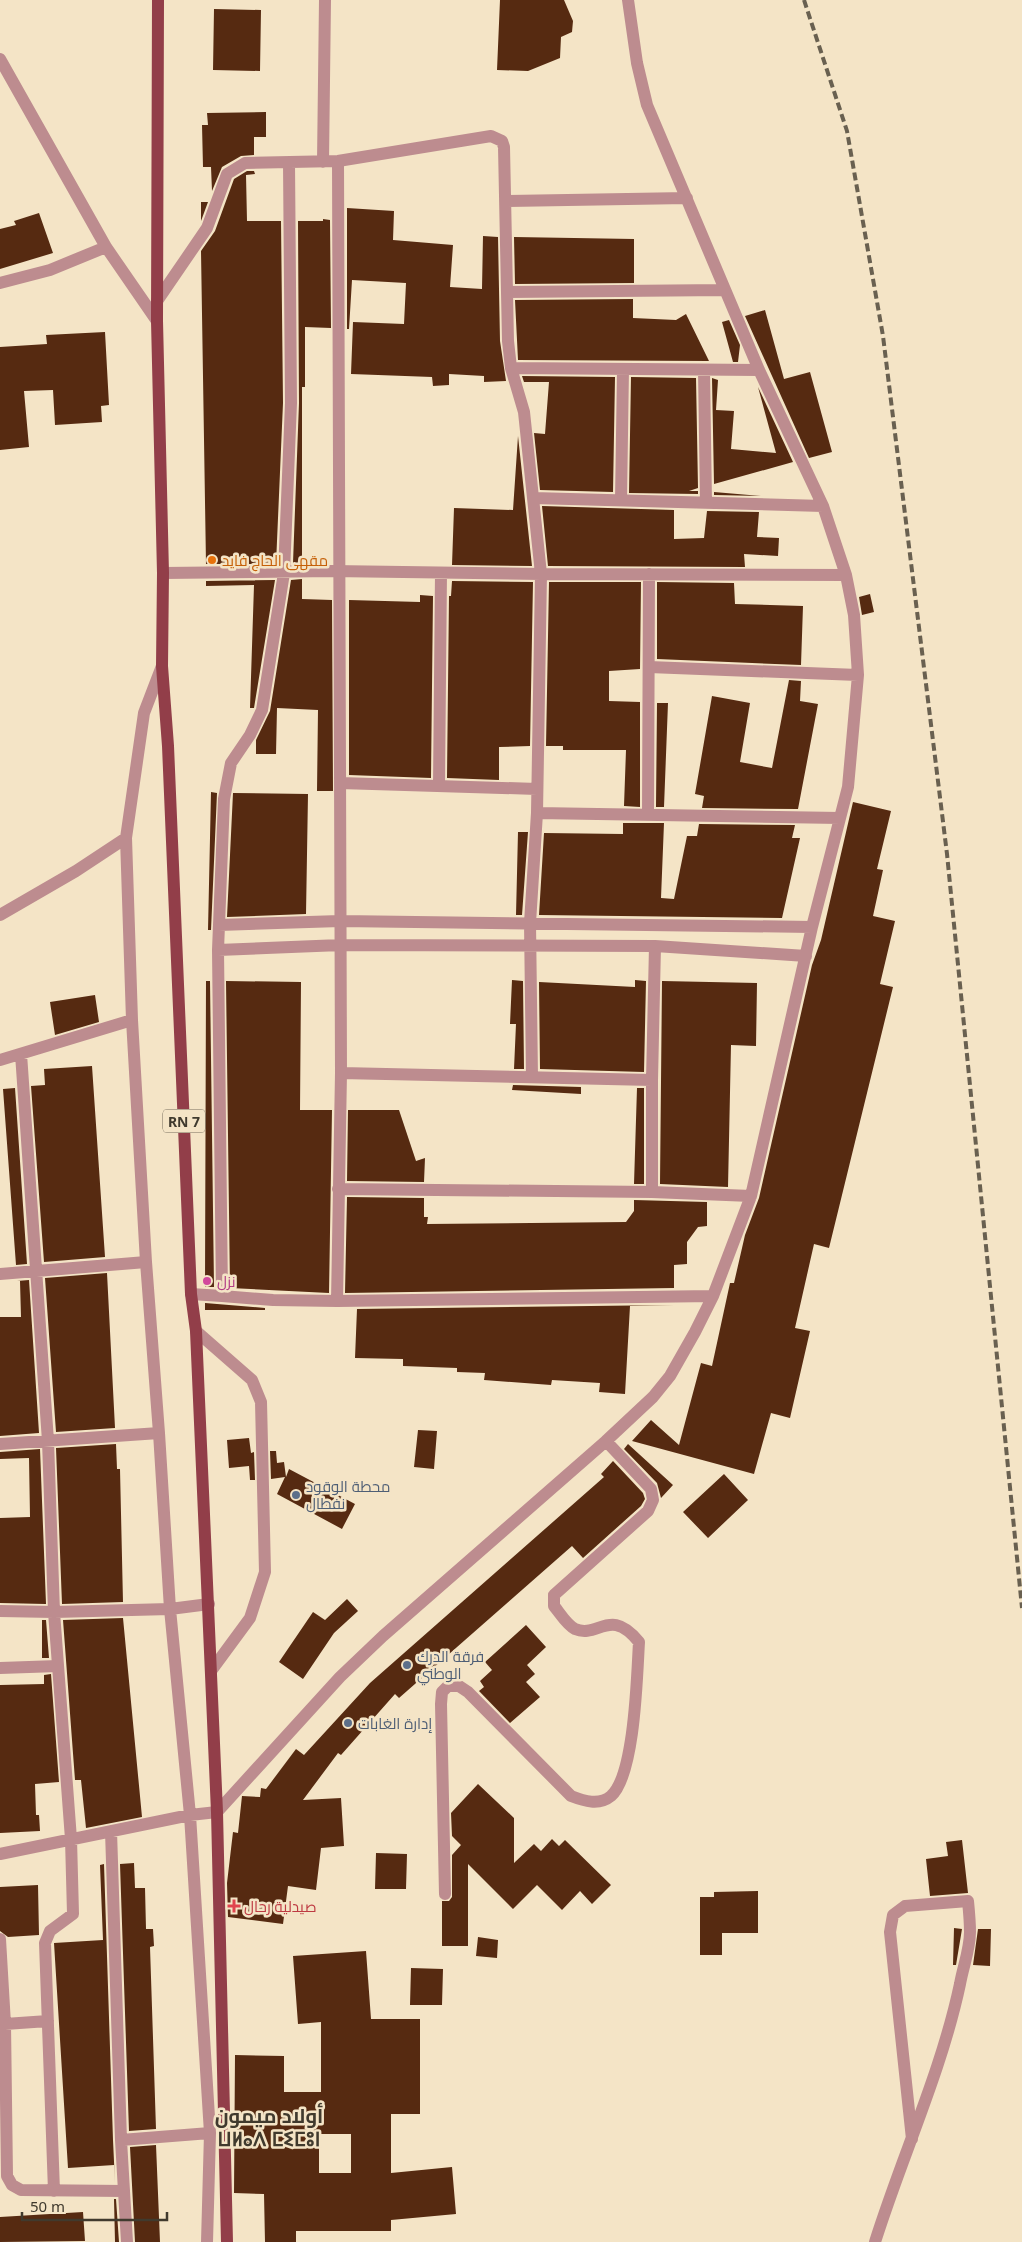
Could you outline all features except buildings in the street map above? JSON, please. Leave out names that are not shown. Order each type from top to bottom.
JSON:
[{"type":"main road","name":"RN 7","points":[[158,0],[157,321],[163,573],[162,666],[168,746],[191,1294],[196,1331],[212,1671],[217,1812],[226,2242]]},
{"type":"street","points":[[323,162],[325,0]]},
{"type":"street","points":[[0,1854],[190,1815],[217,1812],[340,1677],[653,1397],[670,1376],[713,1296],[751,1196],[812,927],[848,787],[858,675],[854,615],[846,575],[823,506],[759,370],[647,105],[637,63],[628,0]]},
{"type":"street","points":[[0,59],[106,247],[157,321]]},
{"type":"street","points":[[157,301],[207,228],[227,174],[245,163],[338,161],[491,136],[502,141],[504,147],[507,292],[511,368],[524,412],[541,574],[537,813],[530,924],[532,1077]]},
{"type":"street","points":[[337,1301],[341,1073],[340,783],[342,572],[338,161]]},
{"type":"street","points":[[222,1296],[218,950],[225,786],[231,763],[250,735],[262,710],[284,573],[291,403],[289,163]]},
{"type":"street","points":[[506,201],[687,198]]},
{"type":"street","points":[[0,282],[50,270],[106,247]]},
{"type":"street","points":[[507,292],[725,290]]},
{"type":"street","points":[[511,368],[759,370]]},
{"type":"street","points":[[621,500],[623,369]]},
{"type":"street","points":[[704,370],[706,503]]},
{"type":"street","points":[[533,498],[823,506]]},
{"type":"street","points":[[163,573],[342,572],[846,575]]},
{"type":"street","points":[[439,785],[442,573]]},
{"type":"street","points":[[648,815],[649,574]]},
{"type":"street","points":[[162,666],[144,713],[126,838],[132,1020],[146,1262],[170,1608],[190,1815],[210,2133],[207,2242]]},
{"type":"street","points":[[649,667],[858,675]]},
{"type":"street","points":[[340,783],[537,789]]},
{"type":"street","points":[[537,813],[840,818]]},
{"type":"street","points":[[0,915],[76,871],[126,838]]},
{"type":"street","points":[[219,925],[340,921],[812,927]]},
{"type":"street","points":[[218,950],[341,944],[655,946],[806,956]]},
{"type":"street","points":[[652,1192],[655,946]]},
{"type":"street","points":[[0,1060],[132,1020]]},
{"type":"street","points":[[21,1054],[48,1441],[54,1612],[71,1839],[73,1914],[68,1920],[50,1931],[45,1942],[54,2190]]},
{"type":"street","points":[[341,1073],[652,1080]]},
{"type":"street","points":[[338,1188],[652,1192],[751,1196]]},
{"type":"street","points":[[0,1274],[146,1262]]},
{"type":"street","points":[[191,1294],[272,1300],[337,1301],[713,1296]]},
{"type":"street","points":[[196,1331],[252,1380],[261,1402],[265,1572],[250,1618],[212,1671]]},
{"type":"street","points":[[0,1444],[159,1434]]},
{"type":"street","points":[[445,1894],[441,1704],[442,1692],[448,1686],[459,1686],[468,1692],[571,1796],[592,1802],[607,1799],[616,1789],[626,1764],[636,1702],[639,1642],[623,1627],[613,1624],[583,1630],[576,1629],[554,1606],[553,1600],[554,1595],[648,1512],[653,1500],[651,1488],[606,1441]]},
{"type":"street","points":[[0,1611],[54,1612],[170,1608],[209,1604]]},
{"type":"street","points":[[0,1668],[58,1666]]},
{"type":"street","points":[[111,1831],[121,2140],[127,2242]]},
{"type":"street","points":[[875,2242],[892,2189],[912,2139],[936,2072],[956,2001],[970,1933],[968,1901],[905,1906],[893,1915],[890,1932],[912,2139]]},
{"type":"street","points":[[0,1939],[5,2024],[7,2176],[12,2185],[21,2190],[124,2191]]},
{"type":"street","points":[[5,2024],[48,2021]]},
{"type":"street","points":[[121,2140],[210,2133]]},
{"type":"railway","points":[[804,0],[847,131],[883,336],[947,854],[1022,1608]]},
{"type":"place","name":"مقهى الحاج فايد","points":[[212,560]]},
{"type":"place","name":"نزل","points":[[207,1281]]},
{"type":"place","name":"محطة الوقود نفطال","points":[[296,1495]]},
{"type":"place","name":"فرقة الدرك الوطني","points":[[407,1665]]},
{"type":"place","name":"إدارة الغابات","points":[[348,1723]]},
{"type":"place","name":"صيدلية رحال","points":[[234,1906]]},
{"type":"district","name":"أولاد ميمون ⵡⵍⴰⴷ ⵎⵉⵎⵓⵏ","points":[[269,2126]]}]
